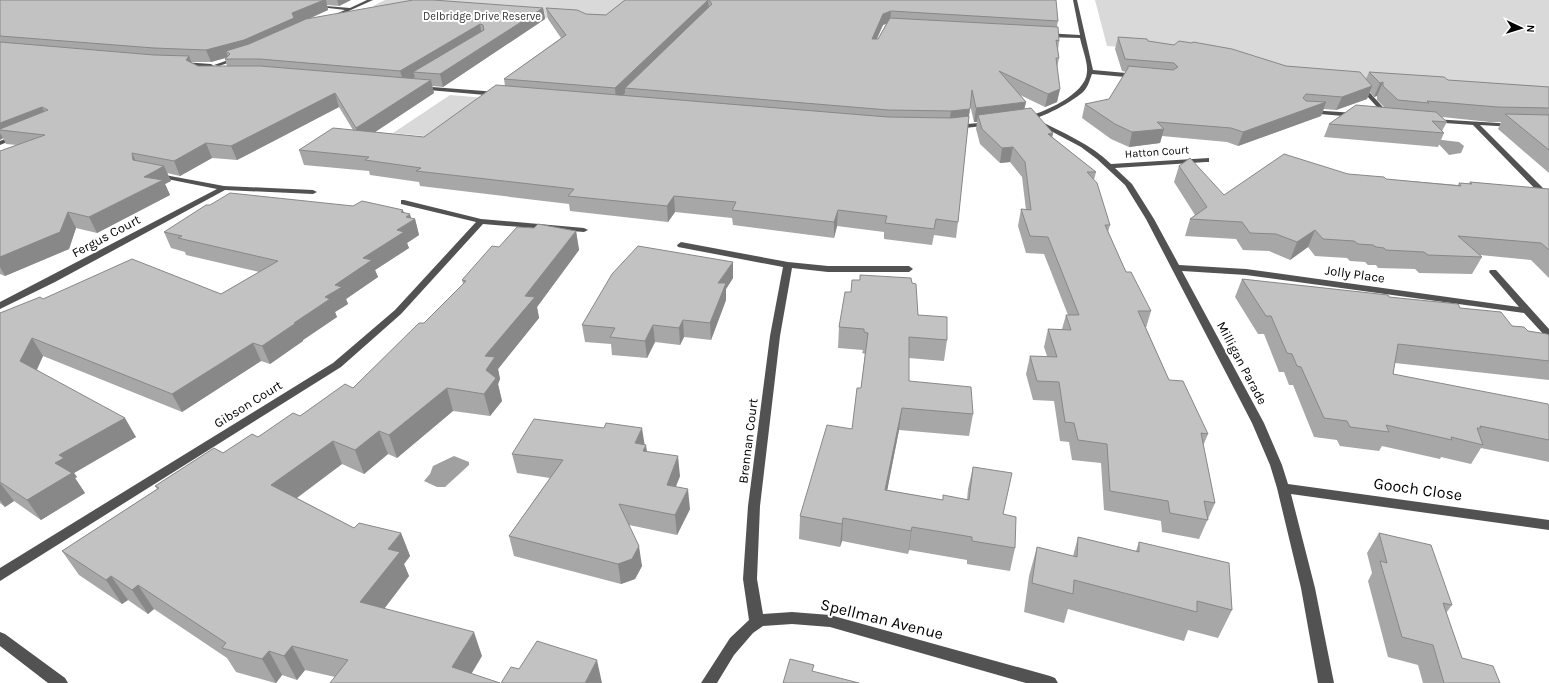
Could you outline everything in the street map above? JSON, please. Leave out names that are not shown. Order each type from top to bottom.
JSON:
[{"type":"street","points":[[328,19],[371,0]]},
{"type":"street","points":[[1015,120],[1032,118],[1067,102],[1083,89],[1090,72],[1074,0]]},
{"type":"street","points":[[305,5],[352,9]]},
{"type":"street","points":[[1036,34],[1083,37]]},
{"type":"street","points":[[210,66],[175,65],[195,72],[198,69],[217,65],[246,57],[230,68],[227,65],[217,65]]},
{"type":"street","points":[[1090,72],[1141,76]]},
{"type":"street","points":[[1358,84],[1389,118]]},
{"type":"street","points":[[413,88],[508,95]]},
{"type":"street","points":[[1302,111],[1365,116]]},
{"type":"street","points":[[1381,117],[1397,118]]},
{"type":"street","name":"Milligan Parade","points":[[1032,118],[1083,146],[1110,166],[1128,184],[1139,200],[1177,268],[1258,423],[1276,465],[1283,488],[1308,588],[1326,683]]},
{"type":"street","points":[[1429,121],[1519,125]]},
{"type":"street","points":[[949,128],[1000,123]]},
{"type":"street","points":[[1476,124],[1549,198]]},
{"type":"street","points":[[0,143],[22,134]]},
{"type":"street","name":"Hatton Court","points":[[1110,166],[1206,160]]},
{"type":"street","points":[[149,173],[224,188],[313,192]]},
{"type":"street","name":"Fergus Court","points":[[0,306],[52,280],[224,188]]},
{"type":"street","points":[[1532,196],[1549,198]]},
{"type":"street","points":[[404,202],[482,221],[584,230]]},
{"type":"street","name":"Gibson Court","points":[[0,575],[337,365],[398,312],[482,221]]},
{"type":"street","points":[[681,245],[788,265],[828,269],[909,269]]},
{"type":"street","name":"Brennan Court","points":[[757,622],[750,579],[754,506],[775,336],[788,265]]},
{"type":"street","name":"Jolly Place","points":[[1177,268],[1246,272],[1529,311]]},
{"type":"street","points":[[1493,272],[1549,335]]},
{"type":"street","name":"Gooch Close","points":[[1283,488],[1549,525]]},
{"type":"street","name":"Spellman Avenue","points":[[757,622],[796,617],[830,621],[1050,683]]},
{"type":"street","points":[[709,683],[737,639],[757,622]]},
{"type":"street","points":[[0,638],[60,683]]},
{"type":"shaded area","name":"Delbridge Drive Reserve","points":[[385,0],[634,0],[604,22],[373,6]]},
{"type":"shaded area","points":[[1095,0],[1549,0],[1549,96],[1271,77],[1257,56],[1107,46]]},
{"type":"shaded area","points":[[450,95],[486,98],[445,138],[393,133]]},
{"type":"shaded area","points":[[1434,139],[1459,142],[1464,146],[1461,153],[1449,155]]},
{"type":"shaded area","points":[[454,456],[469,462],[469,465],[445,487],[437,487],[424,481],[430,474],[433,466]]},
{"type":"building","points":[[0,0],[324,0],[292,13],[294,18],[244,40],[206,50],[154,48],[0,36]]},
{"type":"building","points":[[413,0],[433,0],[543,8],[440,74],[413,72],[484,30],[483,25],[480,24],[400,71],[260,59],[225,59],[230,54],[226,51],[249,44],[306,19]]},
{"type":"building","points":[[625,0],[708,0],[615,88],[504,79],[566,35],[546,8],[577,10],[586,14],[606,15]]},
{"type":"building","points":[[709,0],[1056,0],[1058,21],[891,11],[883,14],[872,39],[878,39],[890,18],[1058,27],[1059,41],[1056,40],[1059,58],[1056,58],[1060,89],[1048,94],[999,71],[1026,102],[976,108],[972,90],[970,109],[951,111],[888,110],[625,88],[712,4]]},
{"type":"building","points":[[1118,37],[1147,39],[1148,41],[1174,45],[1179,41],[1193,42],[1232,49],[1286,66],[1360,72],[1372,86],[1342,97],[1306,94],[1303,98],[1306,101],[1326,102],[1243,132],[1231,128],[1157,122],[1164,129],[1132,132],[1115,124],[1085,104],[1109,99],[1128,66],[1173,70],[1178,67],[1174,63],[1125,59]]},
{"type":"building","points":[[0,42],[154,55],[189,56],[186,60],[198,66],[260,66],[431,80],[356,128],[335,93],[231,146],[206,143],[174,161],[132,153],[133,160],[164,166],[144,177],[163,180],[89,217],[68,212],[60,232],[0,257],[0,151],[45,135],[0,129],[48,110],[42,107],[0,123]]},
{"type":"building","points":[[1369,72],[1444,77],[1448,80],[1549,87],[1549,108],[1497,107],[1398,100],[1383,86],[1383,82],[1380,83]]},
{"type":"building","points":[[496,85],[888,117],[951,118],[969,116],[958,222],[936,219],[934,229],[885,223],[887,216],[838,210],[834,222],[732,210],[736,202],[674,196],[667,206],[568,196],[574,189],[416,171],[421,168],[365,160],[369,157],[299,150],[333,128],[424,137]]},
{"type":"building","points":[[1356,105],[1436,112],[1447,122],[1432,121],[1444,133],[1329,124]]},
{"type":"building","points":[[1031,108],[1053,133],[1048,134],[1096,172],[1087,172],[1097,183],[1110,225],[1105,225],[1126,272],[1131,272],[1151,311],[1138,311],[1169,380],[1183,381],[1208,434],[1201,433],[1215,503],[1204,501],[1208,520],[1170,513],[1168,501],[1110,491],[1107,444],[1078,440],[1074,423],[1065,422],[1059,382],[1037,381],[1030,356],[1057,357],[1048,329],[1071,330],[1066,315],[1079,315],[1048,237],[1030,236],[1021,209],[1031,210],[1025,162],[1013,147],[1002,148],[982,129],[978,115]]},
{"type":"building","points":[[1505,114],[1549,115],[1549,150]]},
{"type":"building","points":[[1284,154],[1348,174],[1461,186],[1459,183],[1472,184],[1470,182],[1549,189],[1549,250],[1541,243],[1458,236],[1482,257],[1428,255],[1424,252],[1386,250],[1373,245],[1358,244],[1354,241],[1323,239],[1315,230],[1297,242],[1276,234],[1250,233],[1242,222],[1190,219],[1207,207],[1179,166],[1190,158],[1224,195]]},
{"type":"building","points":[[230,193],[353,206],[362,201],[403,210],[401,212],[410,214],[406,217],[415,219],[397,230],[404,232],[363,258],[372,260],[335,285],[342,287],[325,297],[330,299],[262,346],[253,343],[172,394],[32,338],[20,361],[125,418],[59,455],[64,458],[55,463],[72,473],[27,500],[0,482],[0,313],[40,297],[43,299],[132,259],[221,294],[278,261],[178,238],[182,236],[164,232],[206,205],[210,205]]},
{"type":"building","points":[[538,224],[576,231],[525,296],[535,297],[485,356],[495,357],[486,370],[496,378],[484,394],[447,388],[389,435],[379,431],[355,450],[333,441],[271,485],[354,528],[359,523],[401,533],[388,549],[400,552],[360,602],[474,632],[452,667],[500,683],[330,683],[348,660],[292,646],[284,656],[269,651],[262,659],[222,648],[226,643],[138,585],[132,590],[111,576],[106,580],[62,551],[159,488],[155,486],[214,448],[223,453],[252,434],[258,437],[293,413],[300,416],[345,384],[353,388],[419,323],[424,323],[466,281],[462,280],[492,246],[499,247],[517,227],[534,228]]},
{"type":"building","points":[[638,246],[733,262],[718,283],[726,283],[710,323],[683,320],[679,328],[653,325],[645,341],[610,337],[615,328],[582,325],[612,274]]},
{"type":"building","points":[[860,275],[911,278],[912,283],[916,284],[918,315],[947,317],[947,340],[909,337],[909,381],[971,387],[973,414],[902,408],[885,490],[943,500],[943,495],[969,500],[973,467],[1012,473],[1003,514],[1016,517],[1015,548],[972,541],[972,537],[912,527],[911,531],[843,518],[842,524],[800,516],[827,425],[852,429],[857,388],[861,388],[868,333],[864,332],[864,329],[839,327],[845,292],[851,292],[852,280],[860,280]]},
{"type":"building","points":[[1242,279],[1458,304],[1460,308],[1501,312],[1512,326],[1524,327],[1528,331],[1549,335],[1549,361],[1398,344],[1393,374],[1548,404],[1549,440],[1480,426],[1481,428],[1477,428],[1483,445],[1451,437],[1452,440],[1386,425],[1389,432],[1350,427],[1347,421],[1324,418],[1301,367],[1297,366],[1292,354],[1287,353],[1271,316],[1266,316]]},
{"type":"building","points":[[534,419],[604,428],[606,423],[642,428],[635,443],[646,445],[643,451],[678,456],[667,485],[688,489],[675,515],[619,504],[639,546],[632,559],[618,564],[509,536],[563,460],[512,454]]},
{"type":"building","points":[[1379,533],[1431,545],[1452,605],[1443,603],[1462,658],[1493,666],[1500,683],[1444,683],[1433,645],[1402,637],[1380,561],[1387,563]]},
{"type":"building","points":[[1078,537],[1139,552],[1139,542],[1229,563],[1232,610],[1197,601],[1197,612],[1074,580],[1073,594],[1032,583],[1037,547],[1077,557]]},
{"type":"building","points":[[537,641],[597,660],[585,683],[501,683],[511,667],[519,669]]},
{"type":"building","points":[[790,659],[814,665],[812,671],[859,683],[783,683]]}]
